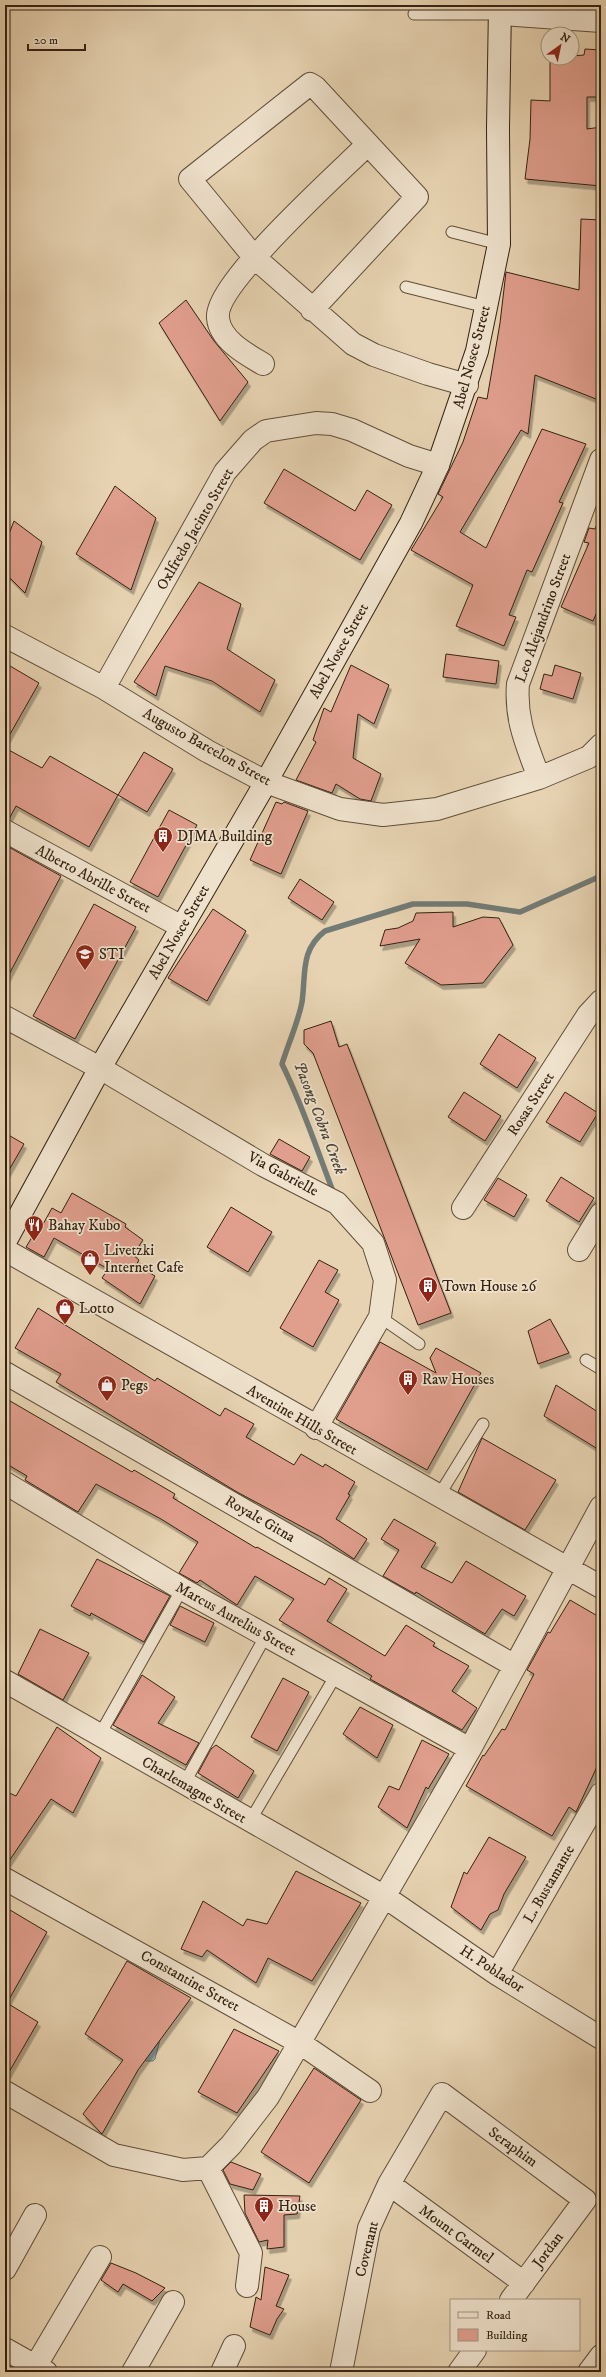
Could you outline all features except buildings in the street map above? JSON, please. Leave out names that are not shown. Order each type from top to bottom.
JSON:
[{"type":"street","points":[[500,9],[601,21]]},
{"type":"street","name":"Abel Nosce Street","points":[[5,1242],[100,1068],[266,782],[410,523],[438,466],[477,351],[499,244],[498,128],[500,9]]},
{"type":"street","points":[[312,310],[417,197],[310,84],[190,179],[254,256],[312,310],[353,344],[374,355],[428,374],[466,385]]},
{"type":"street","points":[[263,364],[248,356],[227,338],[219,327],[219,305],[254,256],[368,144]]},
{"type":"street","name":"Oxlfredo Jacinto Street","points":[[104,688],[225,472],[253,440],[266,431],[283,427],[332,424],[352,430],[409,456],[438,466]]},
{"type":"street","name":"Leo Alejandrino Street","points":[[539,778],[520,727],[517,701],[518,684],[601,460]]},
{"type":"street","name":"Augusto Barcelon Street","points":[[5,636],[104,688],[207,751],[266,782],[340,809],[383,816],[437,809],[539,778],[588,757],[601,745]]},
{"type":"street","name":"Alberto Abrille Street","points":[[5,831],[182,927]]},
{"type":"street","name":"Rosas Street","points":[[464,1208],[588,1015],[601,1001]]},
{"type":"street","name":"Via Gabrielle","points":[[5,1017],[100,1068],[263,1165],[337,1204],[373,1243],[384,1280],[380,1317],[316,1428]]},
{"type":"street","points":[[579,1250],[601,1214]]},
{"type":"street","name":"Aventine Hills Street","points":[[5,1250],[438,1497],[601,1587]]},
{"type":"street","name":"Royale Gitna","points":[[5,1373],[515,1666]]},
{"type":"street","name":"Marcus Aurelius Street","points":[[5,1483],[182,1589],[470,1749]]},
{"type":"street","points":[[5,2092],[114,2155],[183,2170],[208,2168],[231,2145],[268,2097],[470,1749],[601,1507]]},
{"type":"street","name":"Charlemagne Street","points":[[5,1681],[99,1736],[385,1897]]},
{"type":"street","name":"L. Bustamante","points":[[497,1974],[601,1794]]},
{"type":"street","name":"Constantine Street","points":[[5,1879],[300,2043],[370,2091]]},
{"type":"street","name":"H. Poblador","points":[[385,1897],[497,1974],[601,2038]]},
{"type":"street","name":"Covenant","points":[[341,2372],[369,2228],[389,2184],[442,2094]]},
{"type":"street","name":"Seraphim","points":[[442,2094],[585,2200]]},
{"type":"street","points":[[208,2168],[251,2253],[248,2286]]},
{"type":"street","name":"Mount Carmel","points":[[389,2184],[524,2283]]},
{"type":"street","name":"Jordan","points":[[512,2299],[585,2200]]},
{"type":"street","points":[[5,2269],[34,2215]]},
{"type":"street","points":[[5,2349],[38,2370],[100,2257]]},
{"type":"street","points":[[133,2372],[173,2302]]},
{"type":"street","points":[[222,2372],[234,2346]]},
{"type":"street","points":[[458,2372],[474,2351]]},
{"type":"street","points":[[589,2372],[601,2356]]},
{"type":"lane","points":[[414,14],[500,9]]},
{"type":"lane","points":[[452,232],[499,244]]},
{"type":"lane","points":[[406,287],[486,307]]},
{"type":"lane","points":[[380,1317],[419,1344]]},
{"type":"lane","points":[[586,1360],[601,1369]]},
{"type":"lane","points":[[438,1497],[483,1424]]},
{"type":"lane","points":[[99,1736],[182,1589]]},
{"type":"lane","points":[[184,1784],[266,1635]]},
{"type":"lane","points":[[250,1821],[336,1675]]},
{"type":"water","points":[[161,2036],[155,2059],[153,2061],[146,2061],[140,2053]]},
{"type":"waterway","name":"Pasong Cobra Creek","points":[[334,1194],[303,1112],[282,1064],[302,1002],[304,972],[308,954],[311,946],[317,938],[325,931],[413,904],[467,904],[520,912],[601,876]]},
{"type":"place","name":"DJMA Building","points":[[163,853]]},
{"type":"place","name":"STI","points":[[85,971]]},
{"type":"place","name":"Bahay Kubo","points":[[34,1242]]},
{"type":"place","name":"Livetzki Internet Cafe","points":[[90,1276]]},
{"type":"place","name":"Town House 26","points":[[428,1303]]},
{"type":"place","name":"Lotto","points":[[65,1325]]},
{"type":"place","name":"Raw Houses","points":[[408,1396]]},
{"type":"place","name":"Pegs","points":[[107,1402]]},
{"type":"place","name":"House","points":[[264,2223]]}]
